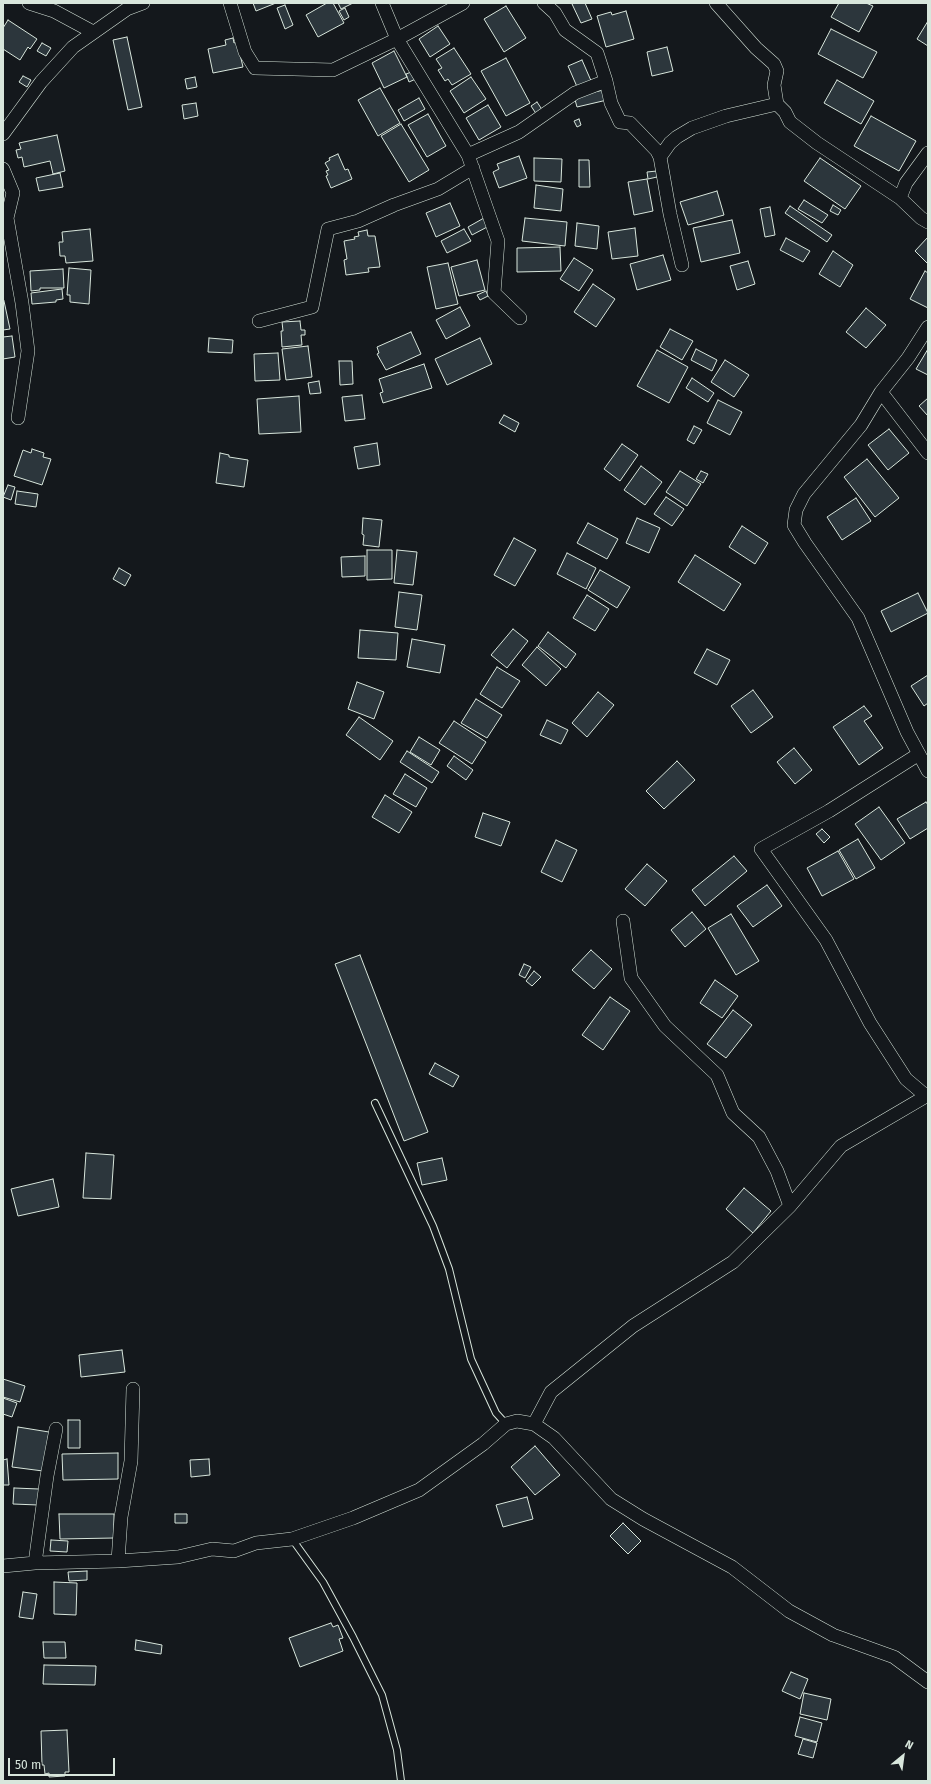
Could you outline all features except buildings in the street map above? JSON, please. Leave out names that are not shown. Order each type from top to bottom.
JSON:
[{"type":"street","points":[[30,3],[54,11],[94,32]]},
{"type":"street","points":[[3,134],[42,82],[73,47],[127,10],[143,3]]},
{"type":"street","points":[[230,3],[245,52],[255,68],[334,70],[398,39],[463,3]]},
{"type":"street","points":[[382,3],[398,39],[468,155],[498,241],[494,293],[520,318]]},
{"type":"street","points":[[544,3],[555,13],[565,30],[597,54],[606,81],[611,104],[620,122],[630,123],[657,151],[660,157],[670,214],[682,265]]},
{"type":"street","points":[[716,3],[756,48],[774,64],[777,71],[774,85],[777,104],[790,122],[811,138],[900,198],[921,218],[928,222]]},
{"type":"street","points":[[468,155],[518,132],[575,93],[606,81]]},
{"type":"street","points":[[660,157],[670,143],[692,128],[726,116],[777,104]]},
{"type":"street","points":[[900,198],[906,183],[928,153]]},
{"type":"street","points":[[259,321],[312,307],[328,229],[358,221],[394,205],[438,189],[473,168]]},
{"type":"street","points":[[3,169],[13,193],[7,218],[22,303],[28,351],[18,418]]},
{"type":"street","points":[[928,327],[908,358],[881,392],[861,425],[804,494],[796,510],[794,525],[858,618],[907,732],[928,771]]},
{"type":"street","points":[[881,392],[928,453]]},
{"type":"street","points":[[534,1424],[551,1392],[633,1326],[734,1262],[790,1206],[841,1146],[927,1095],[906,1079],[870,1023],[826,940],[761,849],[829,811],[919,754]]},
{"type":"street","points":[[623,921],[632,978],[665,1026],[717,1075],[733,1113],[759,1138],[777,1171],[790,1206]]},
{"type":"street","points":[[118,1561],[121,1517],[132,1461],[133,1389]]},
{"type":"street","points":[[3,1566],[35,1563],[118,1561],[178,1557],[212,1549],[234,1551],[256,1544],[292,1539],[353,1518],[419,1490],[483,1444],[506,1424],[516,1421],[534,1424],[554,1438],[611,1499],[643,1519],[732,1567],[789,1611],[833,1635],[894,1657],[928,1682]]},
{"type":"street","points":[[35,1563],[46,1476],[56,1429]]},
{"type":"lane","points":[[375,1103],[433,1226],[449,1269],[471,1359],[496,1413],[506,1424]]},
{"type":"lane","points":[[292,1539],[323,1582],[382,1695],[397,1750],[401,1781]]}]
